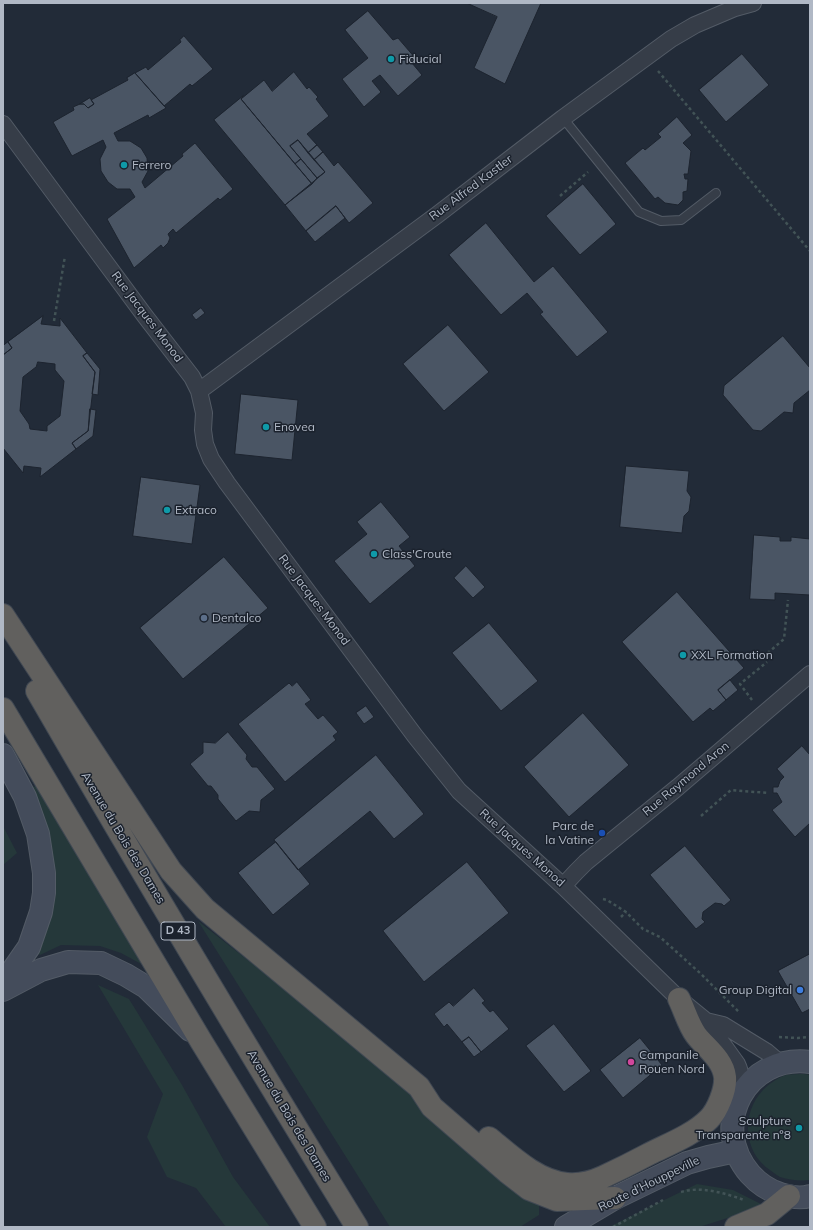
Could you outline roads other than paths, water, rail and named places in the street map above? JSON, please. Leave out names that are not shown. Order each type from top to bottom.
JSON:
[{"type":"highway","points":[[3,615],[170,871],[205,909],[419,1087],[441,1099],[531,1171],[552,1180],[567,1184],[582,1183],[602,1177],[672,1142],[700,1127],[711,1117],[720,1101],[725,1076],[721,1065],[695,1034],[680,998]]},
{"type":"highway","name":"Avenue du Bois des Dames","points":[[3,633],[107,813],[283,1107],[357,1227]]},
{"type":"highway","name":"D 43","points":[[3,709],[201,1041],[315,1227]]},
{"type":"highway","points":[[419,1087],[432,1107],[507,1172],[529,1189],[557,1200],[615,1198]]},
{"type":"highway","points":[[736,1227],[767,1214],[800,1196]]},
{"type":"main road","points":[[3,755],[25,797],[38,834],[44,873],[44,893],[41,912],[29,947],[3,984]]},
{"type":"main road","points":[[3,990],[41,970],[68,962],[101,963],[146,987],[201,1041]]},
{"type":"main road","points":[[800,1196],[772,1191],[756,1181],[743,1166],[736,1151],[732,1129],[736,1106],[740,1094],[753,1079],[764,1071],[781,1064],[799,1061],[810,1062]]},
{"type":"main road","name":"Route d'Houppeville","points":[[566,1227],[615,1198],[687,1163],[736,1151]]},
{"type":"street","name":"Rue Alfred Kastler","points":[[199,391],[443,210],[563,118],[671,39],[695,25],[735,8],[753,3]]},
{"type":"street","name":"Rue Jacques Monod","points":[[3,124],[192,377],[199,391],[204,413],[203,430],[205,444],[211,459],[227,483],[415,736],[459,791],[564,886],[680,998],[706,1021],[737,1064],[742,1082],[740,1094]]},
{"type":"street","name":"Rue Raymond Aron","points":[[564,886],[586,862],[678,787],[810,674]]},
{"type":"street","name":"Rue Jacques Monod","points":[[706,1021],[723,1025],[767,1052],[781,1064]]},
{"type":"lane","points":[[563,118],[640,212],[661,220],[681,220],[716,193]]},
{"type":"place","name":"Fiducial","points":[[391,59]]},
{"type":"place","name":"Ferrero","points":[[124,165]]},
{"type":"place","name":"Enovea","points":[[266,427]]},
{"type":"place","name":"Extraco","points":[[167,510]]},
{"type":"place","name":"Class'Croute","points":[[374,554]]},
{"type":"place","name":"Dentalco","points":[[204,618]]},
{"type":"place","name":"XXL Formation","points":[[683,655]]},
{"type":"place","name":"Parc de la Vatine","points":[[602,833]]},
{"type":"place","name":"Group Digital","points":[[800,990]]},
{"type":"place","name":"Campanile Rouen Nord","points":[[631,1062]]},
{"type":"place","name":"Sculpture Transparente n°8","points":[[799,1128]]}]
